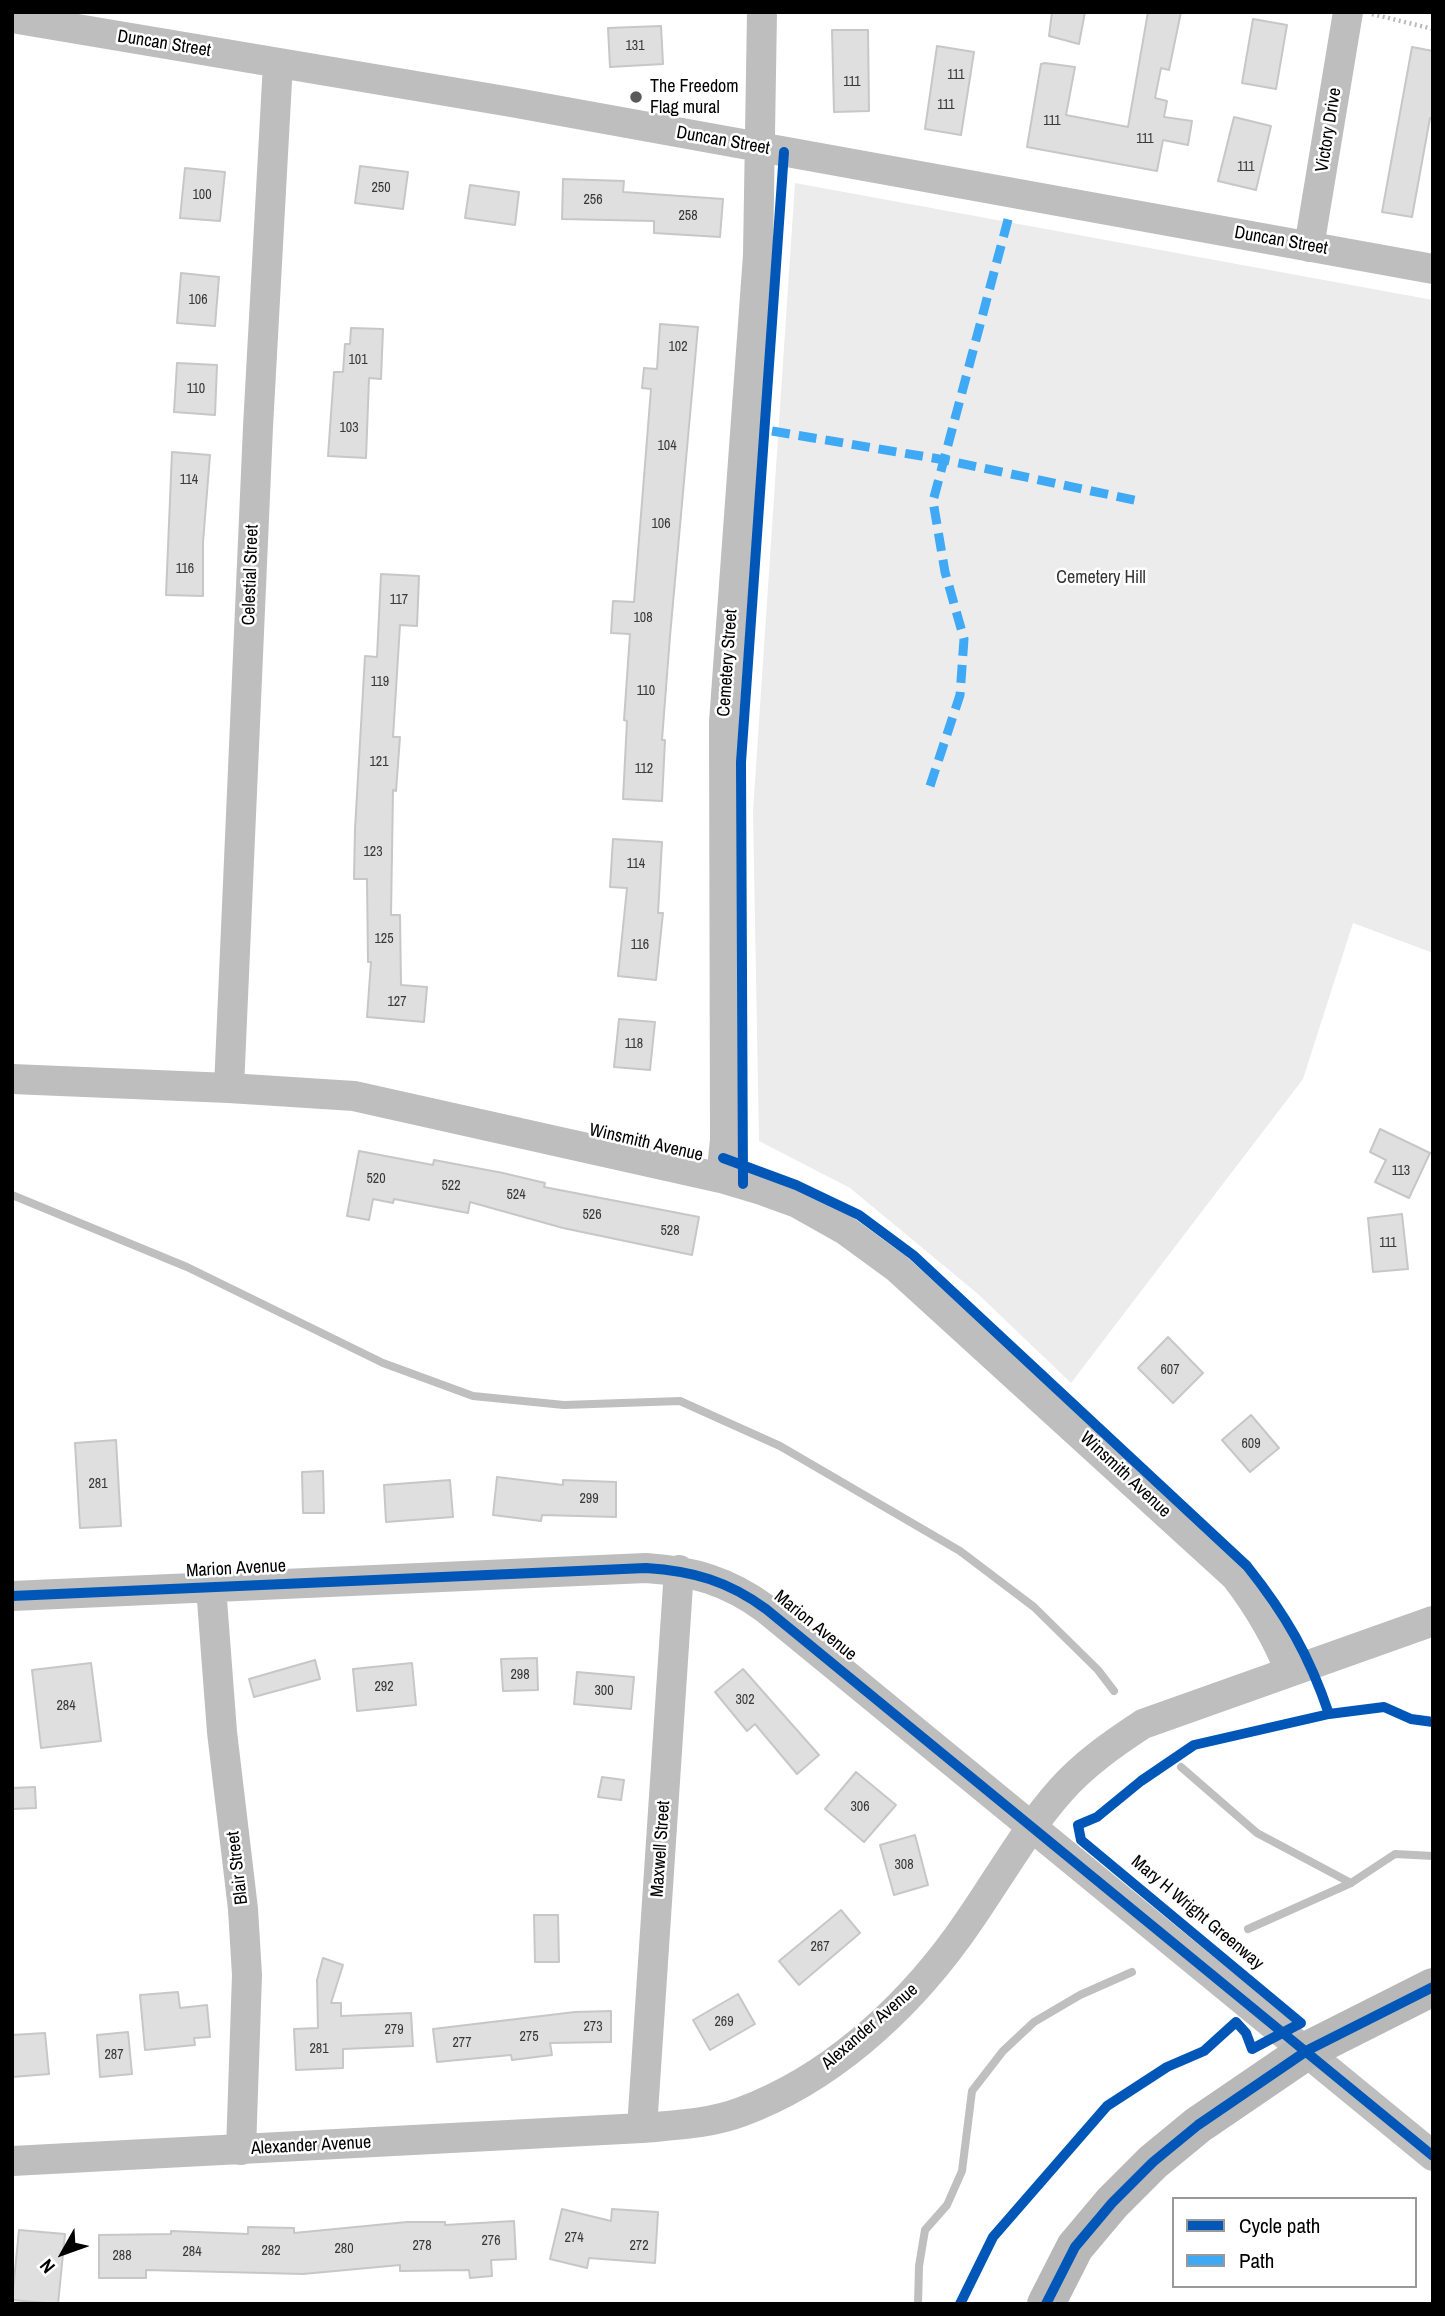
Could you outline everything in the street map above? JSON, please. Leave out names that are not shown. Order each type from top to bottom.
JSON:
[{"type":"street","name":"Cemetery Street","points":[[721,1178],[725,1140],[724,722],[758,255],[762,12]]},
{"type":"street","name":"Victory Drive","points":[[1309,247],[1348,12]]},
{"type":"street","name":"Duncan Street","points":[[12,18],[101,23],[278,63],[1433,268]]},
{"type":"street","name":"Celestial Street","points":[[229,1088],[257,441],[278,63]]},
{"type":"street","name":"Winsmith Avenue","points":[[12,1079],[354,1096],[721,1178],[797,1203],[845,1230],[897,1268],[1236,1577],[1268,1622],[1290,1671]]},
{"type":"street","name":"Marion Avenue","points":[[12,1596],[646,1568],[679,1570],[725,1583],[766,1609],[1308,2050],[1433,2156]]},
{"type":"street","name":"Maxwell Street","points":[[642,2128],[679,1570]]},
{"type":"street","name":"Blair Street","points":[[211,1587],[222,1732],[243,1909],[247,1975],[241,2150]]},
{"type":"street","name":"Alexander Avenue","points":[[12,2161],[642,2128],[697,2123],[739,2113],[780,2095],[846,2052],[921,1983],[957,1938],[1033,1826],[1061,1790],[1086,1765],[1143,1724],[1433,1621]]},
{"type":"street","points":[[1046,2304],[1075,2247],[1153,2162],[1198,2125],[1308,2050],[1433,1987]]},
{"type":"path","points":[[1364,12],[1433,29]]},
{"type":"green space","name":"Cemetery Hill","points":[[795,183],[1433,300],[1433,953],[1353,923],[1303,1079],[1071,1383],[978,1294],[850,1188],[759,1141],[753,811]]},
{"type":"building","points":[[1052,12],[1085,12],[1079,44],[1049,36]]},
{"type":"building","points":[[1148,12],[1181,12],[1169,70],[1161,68],[1155,98],[1167,101],[1164,117],[1192,121],[1188,145],[1163,140],[1157,171],[1027,147],[1041,64],[1045,63],[1075,67],[1066,115],[1128,127]]},
{"type":"building","points":[[1253,19],[1287,25],[1276,89],[1242,83]]},
{"type":"building","points":[[661,26],[663,64],[610,67],[608,28]]},
{"type":"building","points":[[832,30],[868,30],[869,111],[834,112]]},
{"type":"building","points":[[937,46],[974,52],[961,135],[925,129]]},
{"type":"building","points":[[1412,47],[1433,51],[1433,119],[1430,118],[1412,217],[1382,212]]},
{"type":"building","points":[[1234,117],[1271,126],[1256,190],[1218,181]]},
{"type":"building","points":[[360,166],[408,172],[403,209],[355,203]]},
{"type":"building","points":[[185,168],[225,172],[220,221],[180,218]]},
{"type":"building","points":[[563,179],[624,181],[623,192],[723,199],[720,237],[654,233],[654,221],[562,219]]},
{"type":"building","points":[[470,185],[519,192],[515,225],[465,218]]},
{"type":"building","points":[[181,273],[219,277],[215,326],[177,323]]},
{"type":"building","points":[[660,324],[698,327],[662,740],[665,740],[662,801],[623,799],[627,721],[624,720],[630,634],[611,633],[613,601],[634,602],[651,389],[642,388],[644,368],[657,369]]},
{"type":"building","points":[[351,328],[383,329],[381,379],[369,378],[366,458],[328,456],[334,372],[343,372],[345,344],[350,344]]},
{"type":"building","points":[[177,363],[217,365],[215,415],[174,412]]},
{"type":"building","points":[[172,452],[210,455],[203,542],[203,596],[166,595]]},
{"type":"building","points":[[381,574],[419,576],[417,626],[400,625],[393,737],[400,737],[396,791],[393,790],[391,915],[400,915],[401,985],[427,987],[424,1022],[367,1017],[371,962],[368,962],[367,879],[354,879],[355,829],[365,656],[377,657]]},
{"type":"building","points":[[613,839],[662,842],[658,913],[663,913],[656,980],[618,976],[627,888],[610,887]]},
{"type":"building","points":[[619,1019],[655,1022],[650,1070],[614,1067]]},
{"type":"building","points":[[1380,1129],[1430,1153],[1409,1198],[1375,1182],[1386,1160],[1370,1152]]},
{"type":"building","points":[[359,1151],[433,1165],[434,1160],[503,1173],[545,1183],[544,1187],[699,1217],[692,1255],[563,1228],[470,1202],[468,1213],[394,1199],[393,1203],[373,1199],[369,1220],[347,1216]]},
{"type":"building","points":[[1402,1214],[1408,1269],[1373,1272],[1368,1218]]},
{"type":"building","points":[[1168,1337],[1203,1373],[1173,1403],[1138,1368]]},
{"type":"building","points":[[1251,1415],[1279,1448],[1250,1472],[1222,1440]]},
{"type":"building","points":[[116,1440],[121,1526],[80,1528],[75,1443]]},
{"type":"building","points":[[323,1471],[324,1513],[303,1513],[302,1472]]},
{"type":"building","points":[[497,1477],[563,1485],[563,1480],[616,1482],[616,1517],[542,1515],[541,1521],[493,1515]]},
{"type":"building","points":[[450,1480],[453,1517],[386,1522],[384,1485]]},
{"type":"building","points":[[537,1658],[538,1690],[503,1691],[501,1659]]},
{"type":"building","points":[[315,1660],[320,1679],[254,1697],[249,1679]]},
{"type":"building","points":[[91,1663],[101,1741],[41,1748],[32,1670]]},
{"type":"building","points":[[412,1663],[416,1705],[357,1711],[353,1669]]},
{"type":"building","points":[[743,1669],[819,1755],[797,1774],[755,1724],[747,1731],[715,1692]]},
{"type":"building","points":[[577,1672],[634,1677],[631,1709],[574,1704]]},
{"type":"building","points":[[856,1772],[896,1805],[864,1842],[825,1809]]},
{"type":"building","points":[[602,1777],[624,1780],[621,1800],[598,1797]]},
{"type":"building","points":[[35,1787],[36,1808],[12,1809],[12,1788]]},
{"type":"building","points":[[915,1835],[928,1885],[894,1895],[880,1845]]},
{"type":"building","points":[[841,1910],[860,1933],[799,1985],[779,1961]]},
{"type":"building","points":[[534,1915],[558,1915],[559,1962],[535,1962]]},
{"type":"building","points":[[323,1958],[343,1965],[331,2003],[341,2003],[341,2016],[411,2013],[413,2046],[343,2049],[343,2068],[296,2070],[294,2029],[318,2028],[317,1980]]},
{"type":"building","points":[[178,1992],[180,2008],[207,2005],[210,2037],[194,2038],[195,2045],[145,2050],[140,1995]]},
{"type":"building","points":[[738,1994],[755,2024],[710,2050],[693,2020]]},
{"type":"building","points":[[611,2011],[611,2042],[550,2043],[552,2055],[512,2060],[511,2055],[437,2062],[433,2029],[575,2012]]},
{"type":"building","points":[[128,2032],[132,2074],[100,2077],[97,2035]]},
{"type":"building","points":[[45,2033],[49,2074],[12,2077],[12,2035]]},
{"type":"building","points":[[562,2209],[611,2221],[612,2209],[658,2212],[655,2263],[589,2258],[587,2268],[550,2259]]},
{"type":"building","points":[[514,2221],[516,2259],[491,2260],[492,2276],[470,2278],[469,2270],[400,2271],[400,2265],[303,2274],[146,2270],[146,2278],[99,2278],[99,2235],[171,2234],[171,2231],[248,2234],[248,2227],[294,2228],[294,2233],[407,2222],[445,2222],[445,2225]]},
{"type":"building","points":[[19,2230],[65,2234],[58,2304],[12,2300]]},
{"type":"waterway","points":[[12,1195],[187,1267],[383,1363],[473,1396],[564,1405],[680,1401],[780,1446],[960,1551],[1034,1607],[1098,1670],[1114,1691]]},
{"type":"waterway","points":[[1181,1767],[1257,1833],[1351,1883]]},
{"type":"waterway","points":[[1248,1929],[1351,1883],[1395,1854],[1433,1856]]},
{"type":"waterway","points":[[918,2304],[919,2266],[925,2230],[947,2205],[962,2171],[972,2091],[1003,2051],[1034,2022],[1080,1995],[1132,1972]]},
{"type":"marked path","points":[[930,786],[960,695],[964,639],[945,572],[933,501],[1009,216]]},
{"type":"marked path","points":[[772,431],[945,460],[1139,501]]},
{"type":"cycle path","points":[[743,1184],[741,762],[784,152]]},
{"type":"cycle path","points":[[723,1158],[796,1185],[859,1215],[913,1255],[1247,1566],[1295,1636],[1329,1714]]},
{"type":"cycle path","points":[[12,1596],[646,1568],[709,1579],[738,1591],[766,1609],[1433,2156]]},
{"type":"cycle path","name":"Mary H Wright Greenway","points":[[960,2304],[993,2237],[1107,2106],[1167,2067],[1204,2051],[1236,2022],[1246,2033],[1252,2049],[1301,2023],[1081,1840],[1078,1825],[1097,1817],[1141,1781],[1194,1745],[1329,1714],[1384,1707],[1411,1719],[1433,1722]]},
{"type":"cycle path","points":[[1046,2304],[1075,2247],[1112,2203],[1153,2162],[1198,2125],[1308,2050],[1433,1987]]},
{"type":"place","name":"The Freedom Flag mural","points":[[636,97]]}]
